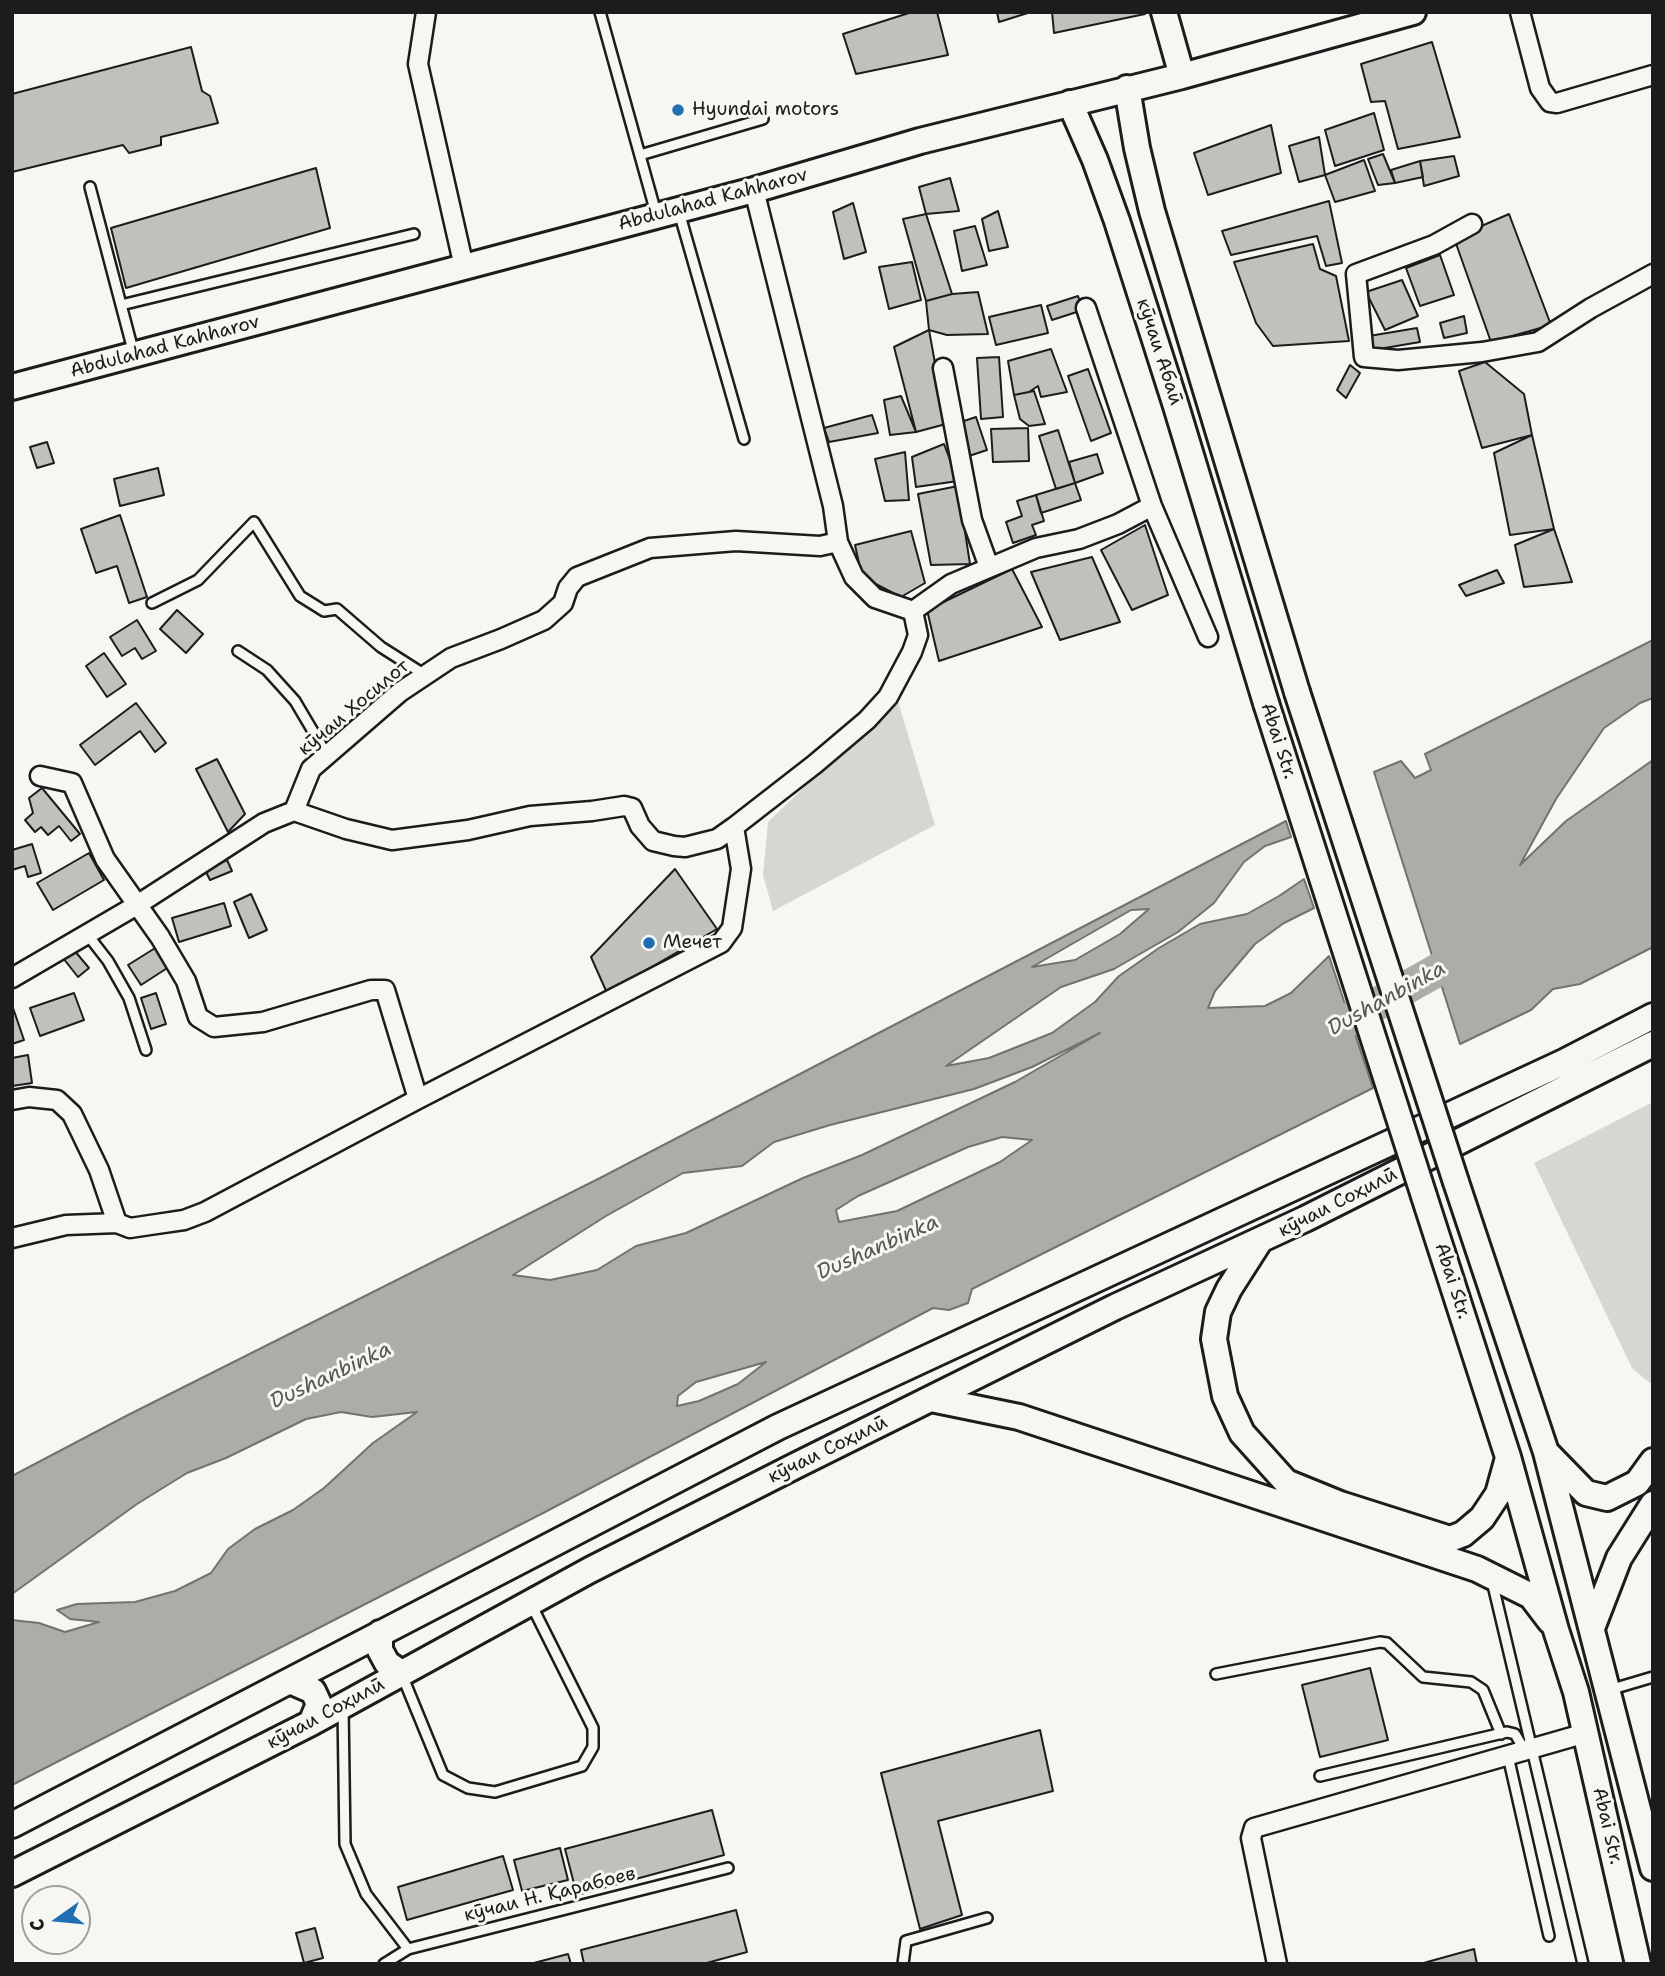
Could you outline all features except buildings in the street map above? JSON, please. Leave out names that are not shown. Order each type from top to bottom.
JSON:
[{"type":"main road","points":[[1164,12],[1181,76]]},
{"type":"main road","name":"Abdulahad Kahharov","points":[[12,387],[754,190],[920,141],[1181,76],[1413,12]]},
{"type":"main road","name":"Abai Str.","points":[[1127,88],[1137,148],[1152,211],[1297,692],[1546,1452],[1653,1868]]},
{"type":"main road","name":"Abai Str.","points":[[1070,103],[1095,160],[1117,221],[1266,704],[1508,1457],[1576,1692],[1638,1964]]},
{"type":"main road","points":[[12,1825],[778,1427],[1564,1062],[1653,1016]]},
{"type":"main road","name":"кӯчаи Соҳилӣ","points":[[12,1874],[311,1723],[530,1602],[785,1471],[1115,1307],[1259,1242],[1653,1044]]},
{"type":"main road","points":[[1259,1242],[1217,1312],[1214,1339],[1225,1396],[1242,1433],[1286,1482],[1340,1504],[1450,1539],[1463,1534],[1482,1518],[1498,1494],[1508,1457]]},
{"type":"main road","points":[[931,1399],[1019,1417],[1477,1569],[1531,1596],[1556,1630]]},
{"type":"main road","points":[[1546,1452],[1586,1493],[1607,1498],[1637,1483],[1653,1461]]},
{"type":"main road","points":[[1592,1628],[1619,1558],[1653,1504]]},
{"type":"main road","points":[[380,1633],[380,1650],[387,1663],[401,1673]]},
{"type":"main road","points":[[290,1681],[313,1691],[319,1704],[311,1723]]},
{"type":"street","points":[[426,12],[418,64],[464,267]]},
{"type":"street","points":[[1520,12],[1539,88],[1550,102],[1557,103],[1653,75]]},
{"type":"street","points":[[754,190],[833,506],[838,542],[854,577],[875,598],[913,611]]},
{"type":"street","points":[[1472,224],[1434,245],[1356,274],[1364,357],[1398,360],[1482,352],[1538,342],[1591,308],[1653,274]]},
{"type":"street","points":[[1086,308],[1152,506],[1208,637]]},
{"type":"street","points":[[943,369],[972,520],[989,567]]},
{"type":"street","points":[[913,611],[950,584],[1036,548],[1079,539],[1105,529],[1152,506]]},
{"type":"street","name":"кӯчаи Хосилот","points":[[294,811],[311,769],[400,692],[451,658],[544,620],[563,603],[568,588],[577,577],[650,548],[736,541],[820,546],[838,542]]},
{"type":"street","points":[[12,978],[137,905],[264,823],[294,811],[346,830],[392,840],[458,831],[530,816],[624,806],[632,807],[640,826],[653,841],[685,847],[717,839],[815,764],[867,720],[888,697],[918,635],[913,611]]},
{"type":"street","points":[[40,776],[72,783],[105,859],[160,937],[186,981],[198,1017],[214,1027],[263,1022],[371,990],[385,990],[418,1099]]},
{"type":"street","points":[[12,1238],[66,1225],[117,1223],[131,1228],[184,1220],[205,1212],[721,943],[732,928],[741,869],[734,827]]},
{"type":"street","points":[[12,1100],[29,1097],[57,1100],[72,1114],[99,1170],[117,1223]]},
{"type":"street","points":[[1278,1964],[1251,1838],[1254,1828],[1586,1733]]},
{"type":"lane","points":[[600,12],[640,155],[668,213],[744,439]]},
{"type":"lane","points":[[640,155],[763,119]]},
{"type":"lane","points":[[90,187],[134,355]]},
{"type":"lane","points":[[121,305],[414,234]]},
{"type":"lane","points":[[152,603],[198,580],[254,522],[300,596],[324,611],[337,609],[381,647],[425,675]]},
{"type":"lane","points":[[238,651],[267,670],[295,701],[327,755]]},
{"type":"lane","points":[[87,934],[108,961],[129,998],[146,1050]]},
{"type":"lane","points":[[1491,1576],[1522,1752],[1549,1936]]},
{"type":"lane","points":[[401,1673],[443,1775],[468,1788],[495,1791],[582,1766],[593,1747],[593,1728],[530,1602]]},
{"type":"lane","points":[[1216,1674],[1380,1642],[1387,1643],[1423,1676],[1471,1682],[1483,1690],[1500,1734]]},
{"type":"lane","points":[[1607,1690],[1653,1677]]},
{"type":"lane","points":[[343,1705],[345,1844],[366,1894],[408,1949]]},
{"type":"lane","points":[[1320,1776],[1507,1732],[1515,1734],[1584,1964]]},
{"type":"lane","name":"кӯчаи Н. Қарабоев","points":[[384,1964],[408,1949],[728,1868]]},
{"type":"lane","points":[[903,1964],[906,1941],[987,1918]]},
{"type":"shaded area","points":[[897,698],[935,825],[773,911],[763,875],[768,822]]},
{"type":"shaded area","points":[[1653,1102],[1653,1380],[1650,1383],[1632,1368],[1534,1163]]},
{"type":"water","points":[[1653,640],[1653,698],[1640,703],[1604,728],[1556,799],[1520,865],[1566,821],[1653,760],[1653,947],[1580,984],[1553,989],[1531,1010],[1460,1044],[1374,772],[1401,761],[1415,778],[1431,770],[1425,754]]},
{"type":"water","points":[[1286,821],[1291,837],[1265,846],[1244,862],[1214,903],[1178,932],[1114,969],[1061,987],[946,1066],[989,1058],[1052,1033],[1095,1002],[1119,976],[1159,948],[1200,924],[1247,914],[1304,879],[1314,908],[1284,923],[1255,944],[1215,991],[1208,1008],[1265,1006],[1291,993],[1329,956],[1373,1088],[972,1289],[968,1303],[949,1310],[933,1308],[545,1512],[12,1785],[12,1620],[39,1623],[65,1632],[99,1622],[70,1619],[57,1610],[77,1604],[135,1602],[175,1591],[211,1573],[228,1549],[255,1529],[293,1510],[324,1488],[373,1443],[417,1412],[372,1417],[341,1412],[306,1419],[226,1458],[187,1473],[137,1504],[12,1594],[12,1476],[602,1177]],"holes":[[[1149,909],[1120,934],[1075,960],[1032,967],[1131,910]],[[1100,1033],[1015,1082],[862,1155],[803,1178],[686,1233],[636,1246],[597,1270],[550,1280],[513,1275],[606,1216],[683,1173],[742,1166],[774,1142],[974,1089],[1032,1067]],[[1002,1137],[1032,1140],[1000,1162],[897,1211],[839,1222],[836,1210],[858,1196],[968,1147]],[[766,1362],[738,1384],[699,1401],[677,1406],[678,1396],[696,1382]]]},
{"type":"waterway","name":"Dushanbinka","points":[[1311,1041],[1477,948]]},
{"type":"place","name":"Hyundai motors","points":[[678,110]]},
{"type":"place","name":"Мечет","points":[[649,943]]}]
